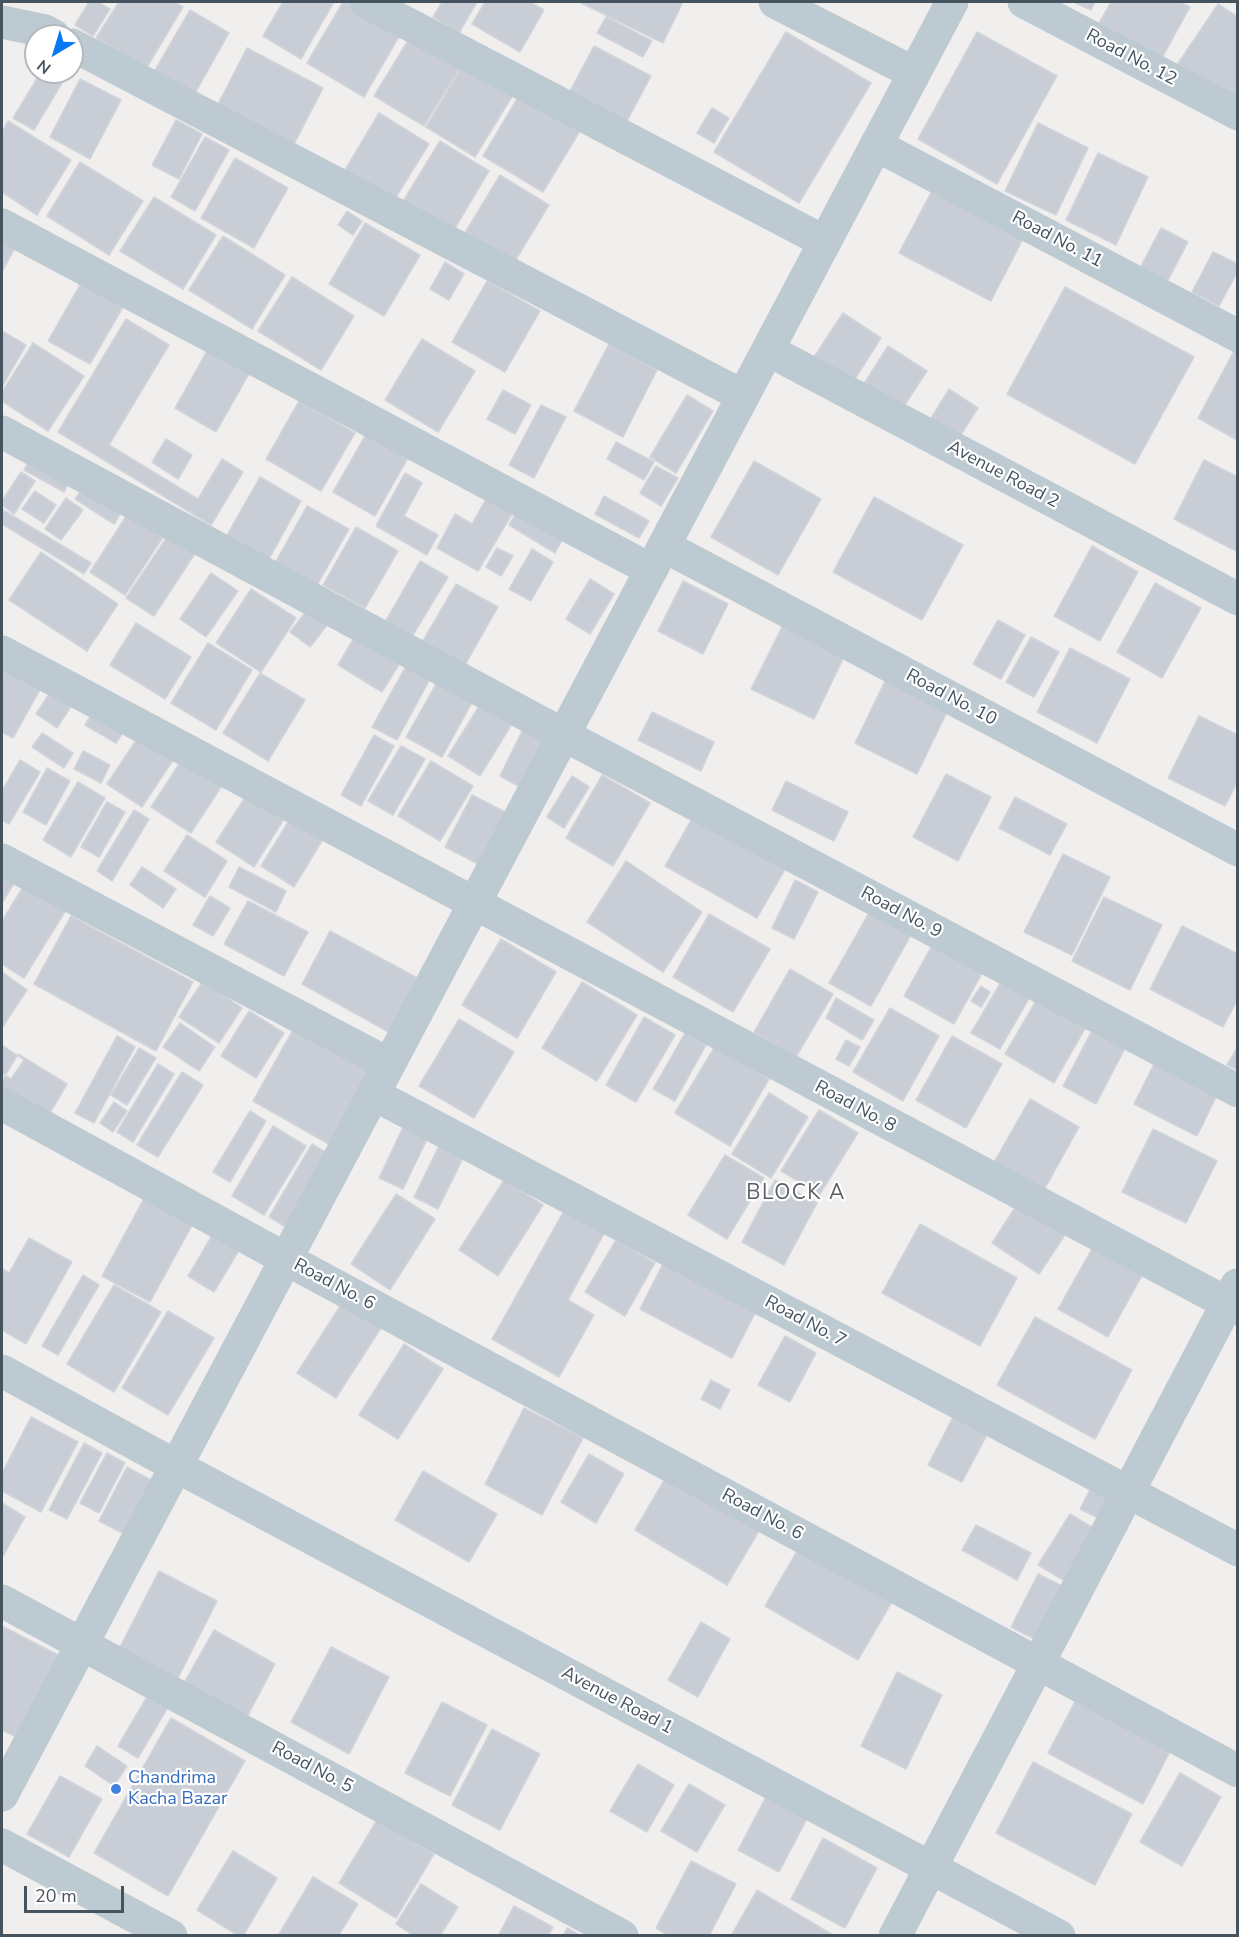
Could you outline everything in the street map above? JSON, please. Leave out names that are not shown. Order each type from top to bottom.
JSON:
[{"type":"street","points":[[366,2],[825,242]]},
{"type":"street","points":[[775,2],[914,73]]},
{"type":"street","points":[[2,1795],[952,2]]},
{"type":"street","name":"Road No. 12","points":[[1024,2],[1238,114]]},
{"type":"street","points":[[2,22],[24,27]]},
{"type":"street","points":[[84,51],[743,396]]},
{"type":"street","name":"Road No. 11","points":[[876,145],[1238,336]]},
{"type":"street","name":"Road No. 10","points":[[2,225],[1238,850]]},
{"type":"street","name":"Avenue Road 2","points":[[768,350],[1238,599]]},
{"type":"street","name":"Road No. 9","points":[[2,432],[564,735],[1238,1091]]},
{"type":"street","name":"Road No. 8","points":[[2,652],[473,904],[1234,1299]]},
{"type":"street","points":[[2,860],[389,1064]]},
{"type":"street","name":"Road No. 7","points":[[373,1094],[1238,1550]]},
{"type":"street","name":"Road No. 6","points":[[2,1104],[1238,1771]]},
{"type":"street","points":[[895,1935],[1128,1493],[1234,1299]]},
{"type":"street","name":"Avenue Road 1","points":[[2,1371],[176,1466],[1059,1935]]},
{"type":"street","name":"Road No. 5","points":[[2,1601],[622,1935]]},
{"type":"street","points":[[2,1845],[171,1935]]},
{"type":"building","points":[[89,2],[98,2],[110,9],[93,36],[84,30],[84,24],[76,24]]},
{"type":"building","points":[[119,2],[174,2],[183,7],[146,69],[96,38]]},
{"type":"building","points":[[283,2],[334,2],[301,59],[263,36]]},
{"type":"building","points":[[343,2],[401,33],[364,97],[307,63]]},
{"type":"building","points":[[442,2],[477,2],[459,33],[433,17]]},
{"type":"building","points":[[485,2],[530,2],[544,10],[520,52],[472,24]]},
{"type":"building","points":[[579,2],[683,2],[663,43]]},
{"type":"building","points":[[1073,2],[1095,2],[1091,10]]},
{"type":"building","points":[[1111,2],[1180,2],[1190,7],[1162,58],[1099,23]]},
{"type":"building","points":[[1218,4],[1238,17],[1238,106],[1177,65]]},
{"type":"building","points":[[190,10],[229,33],[194,95],[154,72]]},
{"type":"building","points":[[606,17],[652,41],[643,57],[597,33]]},
{"type":"building","points":[[786,32],[871,83],[799,203],[714,152]]},
{"type":"building","points":[[977,32],[1057,76],[997,184],[918,139]]},
{"type":"building","points":[[412,34],[462,64],[424,126],[374,96]]},
{"type":"building","points":[[594,46],[651,76],[627,121],[570,91]]},
{"type":"building","points":[[247,48],[323,88],[292,148],[216,108]]},
{"type":"building","points":[[463,65],[513,95],[475,157],[426,127]]},
{"type":"building","points":[[84,81],[121,100],[90,159],[50,137],[77,84],[84,84]]},
{"type":"building","points":[[34,84],[61,84],[34,130],[13,118]]},
{"type":"building","points":[[520,94],[580,131],[543,192],[483,156]]},
{"type":"building","points":[[712,108],[729,118],[714,143],[697,133]]},
{"type":"building","points":[[379,113],[429,144],[391,205],[342,175]]},
{"type":"building","points":[[176,120],[202,134],[179,179],[152,165]]},
{"type":"building","points":[[8,121],[71,160],[37,215],[2,192],[2,132]]},
{"type":"building","points":[[1038,123],[1088,148],[1056,215],[1005,191]]},
{"type":"building","points":[[205,137],[229,150],[195,211],[171,197]]},
{"type":"building","points":[[440,141],[489,171],[452,233],[402,203]]},
{"type":"building","points":[[1098,153],[1148,177],[1116,245],[1066,220]]},
{"type":"building","points":[[235,158],[288,188],[254,248],[201,218]]},
{"type":"building","points":[[80,162],[143,201],[109,255],[47,216]]},
{"type":"building","points":[[500,175],[549,205],[512,266],[463,236]]},
{"type":"building","points":[[935,185],[1026,233],[991,301],[899,253]]},
{"type":"building","points":[[154,197],[216,235],[183,289],[120,251]]},
{"type":"building","points":[[347,211],[362,221],[353,235],[338,225]]},
{"type":"building","points":[[365,223],[420,255],[384,316],[329,284]]},
{"type":"building","points":[[1161,228],[1188,242],[1167,282],[1140,268]]},
{"type":"building","points":[[2,236],[17,244],[2,272]]},
{"type":"building","points":[[223,236],[285,275],[252,329],[189,290]]},
{"type":"building","points":[[1213,252],[1238,264],[1238,271],[1219,306],[1192,292]]},
{"type":"building","points":[[445,262],[464,274],[449,300],[430,289]]},
{"type":"building","points":[[292,277],[354,316],[321,370],[258,331]]},
{"type":"building","points":[[487,281],[540,311],[505,372],[452,342]]},
{"type":"building","points":[[81,283],[123,307],[90,364],[48,341]]},
{"type":"building","points":[[1065,287],[1194,357],[1135,464],[1007,394]]},
{"type":"building","points":[[843,313],[881,338],[853,382],[814,357]]},
{"type":"building","points":[[126,319],[169,345],[109,445],[198,499],[222,459],[243,472],[211,525],[58,432]]},
{"type":"building","points":[[2,331],[26,345],[2,387]]},
{"type":"building","points":[[422,339],[475,371],[438,432],[385,400]]},
{"type":"building","points":[[33,343],[84,376],[48,431],[2,401],[2,392]]},
{"type":"building","points":[[609,344],[657,370],[623,437],[574,411]]},
{"type":"building","points":[[888,346],[927,371],[898,415],[860,390]]},
{"type":"building","points":[[1235,349],[1238,350],[1238,435],[1235,439],[1198,418]]},
{"type":"building","points":[[207,351],[249,374],[216,432],[175,408]]},
{"type":"building","points":[[949,389],[978,408],[959,438],[930,420]]},
{"type":"building","points":[[503,390],[531,405],[515,434],[487,419]]},
{"type":"building","points":[[687,395],[713,411],[676,473],[650,457]]},
{"type":"building","points":[[299,401],[355,433],[321,491],[266,459]]},
{"type":"building","points":[[541,405],[566,417],[534,478],[509,465]]},
{"type":"building","points":[[366,434],[408,458],[375,516],[333,492]]},
{"type":"building","points":[[166,439],[192,455],[178,479],[152,462]]},
{"type":"building","points":[[616,442],[654,462],[644,480],[607,459]]},
{"type":"building","points":[[32,456],[71,479],[64,492],[24,470]]},
{"type":"building","points":[[1204,460],[1238,477],[1238,552],[1174,519]]},
{"type":"building","points":[[754,461],[821,499],[778,575],[711,537]]},
{"type":"building","points":[[656,466],[678,478],[661,506],[640,493]]},
{"type":"building","points":[[21,472],[35,481],[14,514],[2,505],[2,501]]},
{"type":"building","points":[[405,473],[422,483],[404,516],[438,535],[427,555],[376,526]]},
{"type":"building","points":[[260,477],[301,501],[269,559],[227,535]]},
{"type":"building","points":[[83,488],[121,513],[114,524],[75,499]]},
{"type":"building","points":[[35,491],[56,505],[44,523],[22,509]]},
{"type":"building","points":[[604,496],[649,521],[639,538],[595,514]]},
{"type":"building","points":[[874,497],[963,545],[922,620],[833,572]]},
{"type":"building","points":[[66,498],[83,510],[61,540],[45,529]]},
{"type":"building","points":[[486,499],[512,514],[478,571],[437,548],[455,514],[472,524]]},
{"type":"building","points":[[307,506],[349,529],[316,587],[275,563]]},
{"type":"building","points":[[519,507],[565,535],[555,553],[509,525]]},
{"type":"building","points":[[3,510],[91,563],[84,574],[2,524]]},
{"type":"building","points":[[127,515],[163,537],[125,595],[90,572]]},
{"type":"building","points":[[356,527],[398,551],[365,608],[323,585]]},
{"type":"building","points":[[169,534],[196,552],[154,616],[126,598]]},
{"type":"building","points":[[1092,546],[1138,572],[1100,641],[1054,616]]},
{"type":"building","points":[[497,548],[513,556],[501,576],[486,567]]},
{"type":"building","points":[[532,549],[553,562],[531,601],[509,589]]},
{"type":"building","points":[[41,552],[118,604],[87,651],[9,600]]},
{"type":"building","points":[[420,561],[448,577],[410,640],[384,624]]},
{"type":"building","points":[[211,573],[238,591],[206,637],[180,619]]},
{"type":"building","points":[[590,579],[614,594],[590,634],[566,619]]},
{"type":"building","points":[[683,581],[728,604],[703,654],[658,631]]},
{"type":"building","points":[[1155,583],[1201,608],[1162,678],[1117,652]]},
{"type":"building","points":[[456,584],[498,607],[465,665],[423,641]]},
{"type":"building","points":[[251,589],[296,618],[261,672],[216,643]]},
{"type":"building","points":[[311,605],[331,620],[310,647],[290,632]]},
{"type":"building","points":[[998,620],[1025,635],[1001,679],[973,664]]},
{"type":"building","points":[[136,623],[191,657],[165,699],[110,665]]},
{"type":"building","points":[[783,625],[845,655],[814,719],[751,689]]},
{"type":"building","points":[[358,631],[403,658],[382,692],[338,665]]},
{"type":"building","points":[[1031,637],[1059,652],[1034,697],[1006,682]]},
{"type":"building","points":[[208,643],[252,670],[216,730],[171,703]]},
{"type":"building","points":[[1070,648],[1130,679],[1097,743],[1037,712]]},
{"type":"building","points":[[2,665],[41,688],[13,738],[2,732]]},
{"type":"building","points":[[406,666],[430,679],[397,740],[372,727]]},
{"type":"building","points":[[260,673],[305,700],[268,761],[223,733]]},
{"type":"building","points":[[439,679],[474,699],[442,757],[406,737]]},
{"type":"building","points":[[886,679],[948,710],[917,774],[855,743]]},
{"type":"building","points":[[53,688],[74,702],[57,728],[36,714]]},
{"type":"building","points":[[481,703],[513,722],[480,776],[448,756]]},
{"type":"building","points":[[93,712],[124,731],[116,743],[85,725]]},
{"type":"building","points":[[652,712],[714,742],[701,771],[638,740]]},
{"type":"building","points":[[1199,716],[1238,735],[1238,781],[1225,806],[1168,778]]},
{"type":"building","points":[[523,729],[550,743],[526,790],[500,776]]},
{"type":"building","points":[[42,733],[73,753],[64,768],[32,747]]},
{"type":"building","points":[[140,734],[175,757],[142,807],[107,784]]},
{"type":"building","points":[[374,735],[394,746],[361,806],[341,795]]},
{"type":"building","points":[[401,746],[425,759],[393,815],[368,801]]},
{"type":"building","points":[[83,751],[110,765],[101,783],[74,769]]},
{"type":"building","points":[[185,755],[225,781],[191,833],[151,807]]},
{"type":"building","points":[[20,760],[40,772],[9,824],[2,820],[2,791]]},
{"type":"building","points":[[431,761],[473,786],[440,841],[398,816]]},
{"type":"building","points":[[47,768],[70,781],[46,825],[23,812]]},
{"type":"building","points":[[946,774],[991,797],[958,861],[913,837]]},
{"type":"building","points":[[602,775],[650,803],[613,866],[566,838]]},
{"type":"building","points":[[572,776],[589,787],[564,828],[547,817]]},
{"type":"building","points":[[786,781],[848,812],[834,841],[772,810]]},
{"type":"building","points":[[78,782],[105,798],[71,857],[43,840]]},
{"type":"building","points":[[250,790],[287,814],[254,867],[216,842]]},
{"type":"building","points":[[472,795],[513,816],[486,868],[445,847]]},
{"type":"building","points":[[1015,797],[1067,824],[1050,855],[999,828]]},
{"type":"building","points":[[107,802],[125,812],[99,857],[81,847]]},
{"type":"building","points":[[134,810],[149,819],[112,881],[97,871]]},
{"type":"building","points":[[695,813],[787,866],[757,918],[665,866]]},
{"type":"building","points":[[290,819],[323,839],[294,887],[261,866]]},
{"type":"building","points":[[187,835],[227,861],[205,897],[164,871]]},
{"type":"building","points":[[1063,854],[1110,877],[1072,955],[1024,932]]},
{"type":"building","points":[[626,861],[702,912],[663,972],[587,922]]},
{"type":"building","points":[[2,866],[18,877],[2,903]]},
{"type":"building","points":[[142,867],[176,889],[163,908],[130,885]]},
{"type":"building","points":[[239,867],[286,891],[276,912],[229,887]]},
{"type":"building","points":[[795,880],[818,892],[794,939],[772,928]]},
{"type":"building","points":[[25,884],[66,910],[24,978],[2,964],[2,921]]},
{"type":"building","points":[[210,896],[230,908],[213,936],[193,925]]},
{"type":"building","points":[[1104,897],[1162,925],[1130,990],[1072,961]]},
{"type":"building","points":[[248,901],[308,932],[284,976],[224,944]]},
{"type":"building","points":[[870,911],[911,935],[871,1006],[829,983]]},
{"type":"building","points":[[709,914],[770,949],[733,1012],[673,977]]},
{"type":"building","points":[[71,916],[193,982],[156,1051],[34,984]]},
{"type":"building","points":[[1182,926],[1238,954],[1238,999],[1223,1027],[1150,989]]},
{"type":"building","points":[[330,931],[425,982],[396,1036],[302,984]]},
{"type":"building","points":[[940,931],[990,959],[954,1024],[904,996]]},
{"type":"building","points":[[501,939],[556,972],[517,1038],[462,1005]]},
{"type":"building","points":[[790,969],[833,994],[796,1057],[754,1032]]},
{"type":"building","points":[[2,972],[27,990],[2,1028]]},
{"type":"building","points":[[1005,975],[1034,990],[1000,1049],[971,1033]]},
{"type":"building","points":[[203,981],[242,1008],[219,1043],[179,1017]]},
{"type":"building","points":[[582,982],[637,1015],[597,1081],[542,1048]]},
{"type":"building","points":[[981,986],[990,992],[981,1007],[971,1001]]},
{"type":"building","points":[[836,998],[874,1020],[862,1040],[826,1018]]},
{"type":"building","points":[[1037,999],[1086,1027],[1054,1083],[1005,1054]]},
{"type":"building","points":[[890,1008],[939,1036],[903,1101],[853,1072]]},
{"type":"building","points":[[249,1011],[284,1033],[256,1078],[221,1056]]},
{"type":"building","points":[[644,1017],[675,1035],[636,1102],[606,1085]]},
{"type":"building","points":[[1099,1017],[1132,1035],[1096,1104],[1063,1086]]},
{"type":"building","points":[[459,1019],[514,1052],[474,1118],[419,1086]]},
{"type":"building","points":[[180,1023],[215,1047],[199,1071],[163,1047]]},
{"type":"building","points":[[294,1028],[382,1078],[341,1151],[253,1101]]},
{"type":"building","points":[[685,1033],[706,1045],[675,1101],[653,1089]]},
{"type":"building","points":[[117,1036],[135,1047],[94,1123],[75,1113]]},
{"type":"building","points":[[952,1036],[1002,1064],[966,1128],[916,1100]]},
{"type":"building","points":[[846,1040],[860,1047],[849,1066],[836,1059]]},
{"type":"building","points":[[1165,1042],[1228,1073],[1197,1136],[1134,1104]]},
{"type":"building","points":[[2,1045],[24,1060],[11,1079],[2,1073]]},
{"type":"building","points":[[715,1046],[769,1079],[730,1146],[675,1113]]},
{"type":"building","points":[[1238,1046],[1238,1070],[1227,1065]]},
{"type":"building","points":[[139,1048],[156,1058],[127,1105],[111,1095]]},
{"type":"building","points":[[18,1054],[67,1084],[47,1118],[2,1090],[2,1081]]},
{"type":"building","points":[[158,1064],[174,1074],[133,1142],[117,1132]]},
{"type":"building","points":[[182,1072],[203,1085],[158,1157],[137,1145]]},
{"type":"building","points":[[769,1093],[808,1117],[771,1178],[732,1154]]},
{"type":"building","points":[[1030,1099],[1079,1127],[1043,1192],[993,1164]]},
{"type":"building","points":[[114,1102],[127,1111],[113,1132],[100,1123]]},
{"type":"building","points":[[819,1110],[858,1133],[820,1194],[781,1171]]},
{"type":"building","points":[[250,1111],[266,1121],[230,1182],[213,1172]]},
{"type":"building","points":[[406,1121],[430,1133],[403,1189],[379,1178]]},
{"type":"building","points":[[273,1126],[306,1146],[264,1215],[232,1196]]},
{"type":"building","points":[[1153,1129],[1217,1161],[1186,1223],[1122,1192]]},
{"type":"building","points":[[442,1140],[466,1152],[438,1209],[414,1197]]},
{"type":"building","points":[[312,1144],[344,1163],[301,1236],[269,1217]]},
{"type":"building","points":[[725,1155],[764,1178],[727,1239],[688,1215]]},
{"type":"building","points":[[504,1180],[543,1205],[498,1276],[459,1250]]},
{"type":"building","points":[[775,1180],[817,1203],[784,1265],[742,1242]]},
{"type":"building","points":[[148,1191],[196,1218],[150,1302],[102,1276]]},
{"type":"building","points":[[396,1194],[435,1219],[390,1290],[351,1264]]},
{"type":"building","points":[[1018,1203],[1065,1235],[1039,1274],[992,1243]]},
{"type":"building","points":[[565,1209],[605,1232],[568,1300],[594,1315],[559,1377],[492,1339]]},
{"type":"building","points":[[920,1224],[1017,1278],[980,1346],[882,1293]]},
{"type":"building","points":[[216,1229],[242,1245],[214,1292],[188,1276]]},
{"type":"building","points":[[29,1238],[72,1262],[26,1344],[2,1330],[2,1268],[9,1273]]},
{"type":"building","points":[[616,1240],[655,1263],[625,1316],[585,1292]]},
{"type":"building","points":[[675,1240],[768,1288],[732,1358],[640,1309]]},
{"type":"building","points":[[1094,1245],[1144,1272],[1108,1337],[1058,1309]]},
{"type":"building","points":[[83,1275],[99,1285],[58,1355],[42,1346]]},
{"type":"building","points":[[114,1285],[161,1312],[114,1392],[67,1364]]},
{"type":"building","points":[[342,1303],[381,1328],[336,1398],[297,1373]]},
{"type":"building","points":[[168,1311],[214,1338],[168,1415],[122,1388]]},
{"type":"building","points":[[1035,1317],[1132,1370],[1095,1439],[997,1385]]},
{"type":"building","points":[[785,1336],[816,1353],[790,1402],[758,1385]]},
{"type":"building","points":[[404,1344],[443,1369],[398,1439],[359,1415]]},
{"type":"building","points":[[711,1380],[730,1390],[720,1409],[701,1399]]},
{"type":"building","points":[[964,1396],[998,1414],[962,1482],[928,1465]]},
{"type":"building","points":[[524,1408],[583,1438],[542,1515],[485,1484]]},
{"type":"building","points":[[31,1417],[78,1442],[41,1512],[2,1491],[2,1473]]},
{"type":"building","points":[[84,1443],[102,1453],[67,1519],[49,1510]]},
{"type":"building","points":[[107,1453],[125,1463],[99,1513],[80,1503]]},
{"type":"building","points":[[589,1454],[624,1474],[596,1523],[561,1502]]},
{"type":"building","points":[[127,1467],[162,1486],[134,1539],[99,1521]]},
{"type":"building","points":[[670,1470],[763,1524],[727,1585],[635,1530]]},
{"type":"building","points":[[423,1471],[497,1514],[469,1562],[395,1520]]},
{"type":"building","points":[[1095,1480],[1116,1491],[1102,1520],[1080,1509]]},
{"type":"building","points":[[2,1503],[25,1517],[2,1558]]},
{"type":"building","points":[[1070,1514],[1097,1530],[1065,1581],[1038,1565]]},
{"type":"building","points":[[976,1525],[1031,1553],[1017,1580],[962,1550]]},
{"type":"building","points":[[800,1546],[893,1600],[858,1660],[765,1606]]},
{"type":"building","points":[[159,1571],[217,1601],[178,1678],[120,1647]]},
{"type":"building","points":[[1038,1574],[1064,1587],[1036,1640],[1011,1627]]},
{"type":"building","points":[[701,1622],[730,1639],[698,1697],[668,1680]]},
{"type":"building","points":[[2,1626],[58,1655],[16,1737],[2,1730]]},
{"type":"building","points":[[214,1630],[275,1664],[247,1717],[184,1683]]},
{"type":"building","points":[[331,1647],[389,1677],[349,1754],[291,1722]]},
{"type":"building","points":[[897,1672],[942,1695],[906,1769],[861,1746]]},
{"type":"building","points":[[1080,1692],[1175,1742],[1143,1804],[1048,1753]]},
{"type":"building","points":[[148,1695],[168,1707],[138,1758],[118,1746]]},
{"type":"building","points":[[442,1702],[487,1725],[450,1796],[405,1773]]},
{"type":"building","points":[[171,1718],[245,1761],[168,1896],[94,1853]]},
{"type":"building","points":[[492,1729],[540,1754],[500,1830],[452,1805]]},
{"type":"building","points":[[97,1746],[127,1766],[114,1786],[85,1766]]},
{"type":"building","points":[[1033,1762],[1132,1814],[1095,1885],[996,1833]]},
{"type":"building","points":[[638,1764],[674,1785],[647,1832],[610,1811]]},
{"type":"building","points":[[1180,1773],[1221,1797],[1182,1866],[1140,1842]]},
{"type":"building","points":[[60,1776],[102,1799],[69,1857],[27,1834]]},
{"type":"building","points":[[689,1784],[725,1805],[697,1852],[661,1831]]},
{"type":"building","points":[[767,1795],[808,1817],[779,1872],[738,1850]]},
{"type":"building","points":[[377,1820],[434,1854],[396,1918],[339,1883]]},
{"type":"building","points":[[823,1838],[877,1868],[845,1928],[791,1899]]},
{"type":"building","points":[[233,1851],[277,1878],[243,1936],[239,1936],[197,1910]]},
{"type":"building","points":[[691,1861],[736,1884],[709,1936],[669,1936],[656,1928]]},
{"type":"building","points":[[313,1877],[358,1904],[338,1936],[278,1936]]},
{"type":"building","points":[[421,1884],[458,1907],[440,1936],[414,1936],[396,1924]]},
{"type":"building","points":[[757,1890],[835,1936],[731,1936]]},
{"type":"building","points":[[514,1906],[553,1927],[548,1936],[498,1936]]},
{"type":"building","points":[[567,1928],[581,1936],[563,1936]]},
{"type":"place","name":"Chandrima Kacha Bazar","points":[[116,1789]]},
{"type":"district","name":"BLOCK A","points":[[796,1194]]}]
